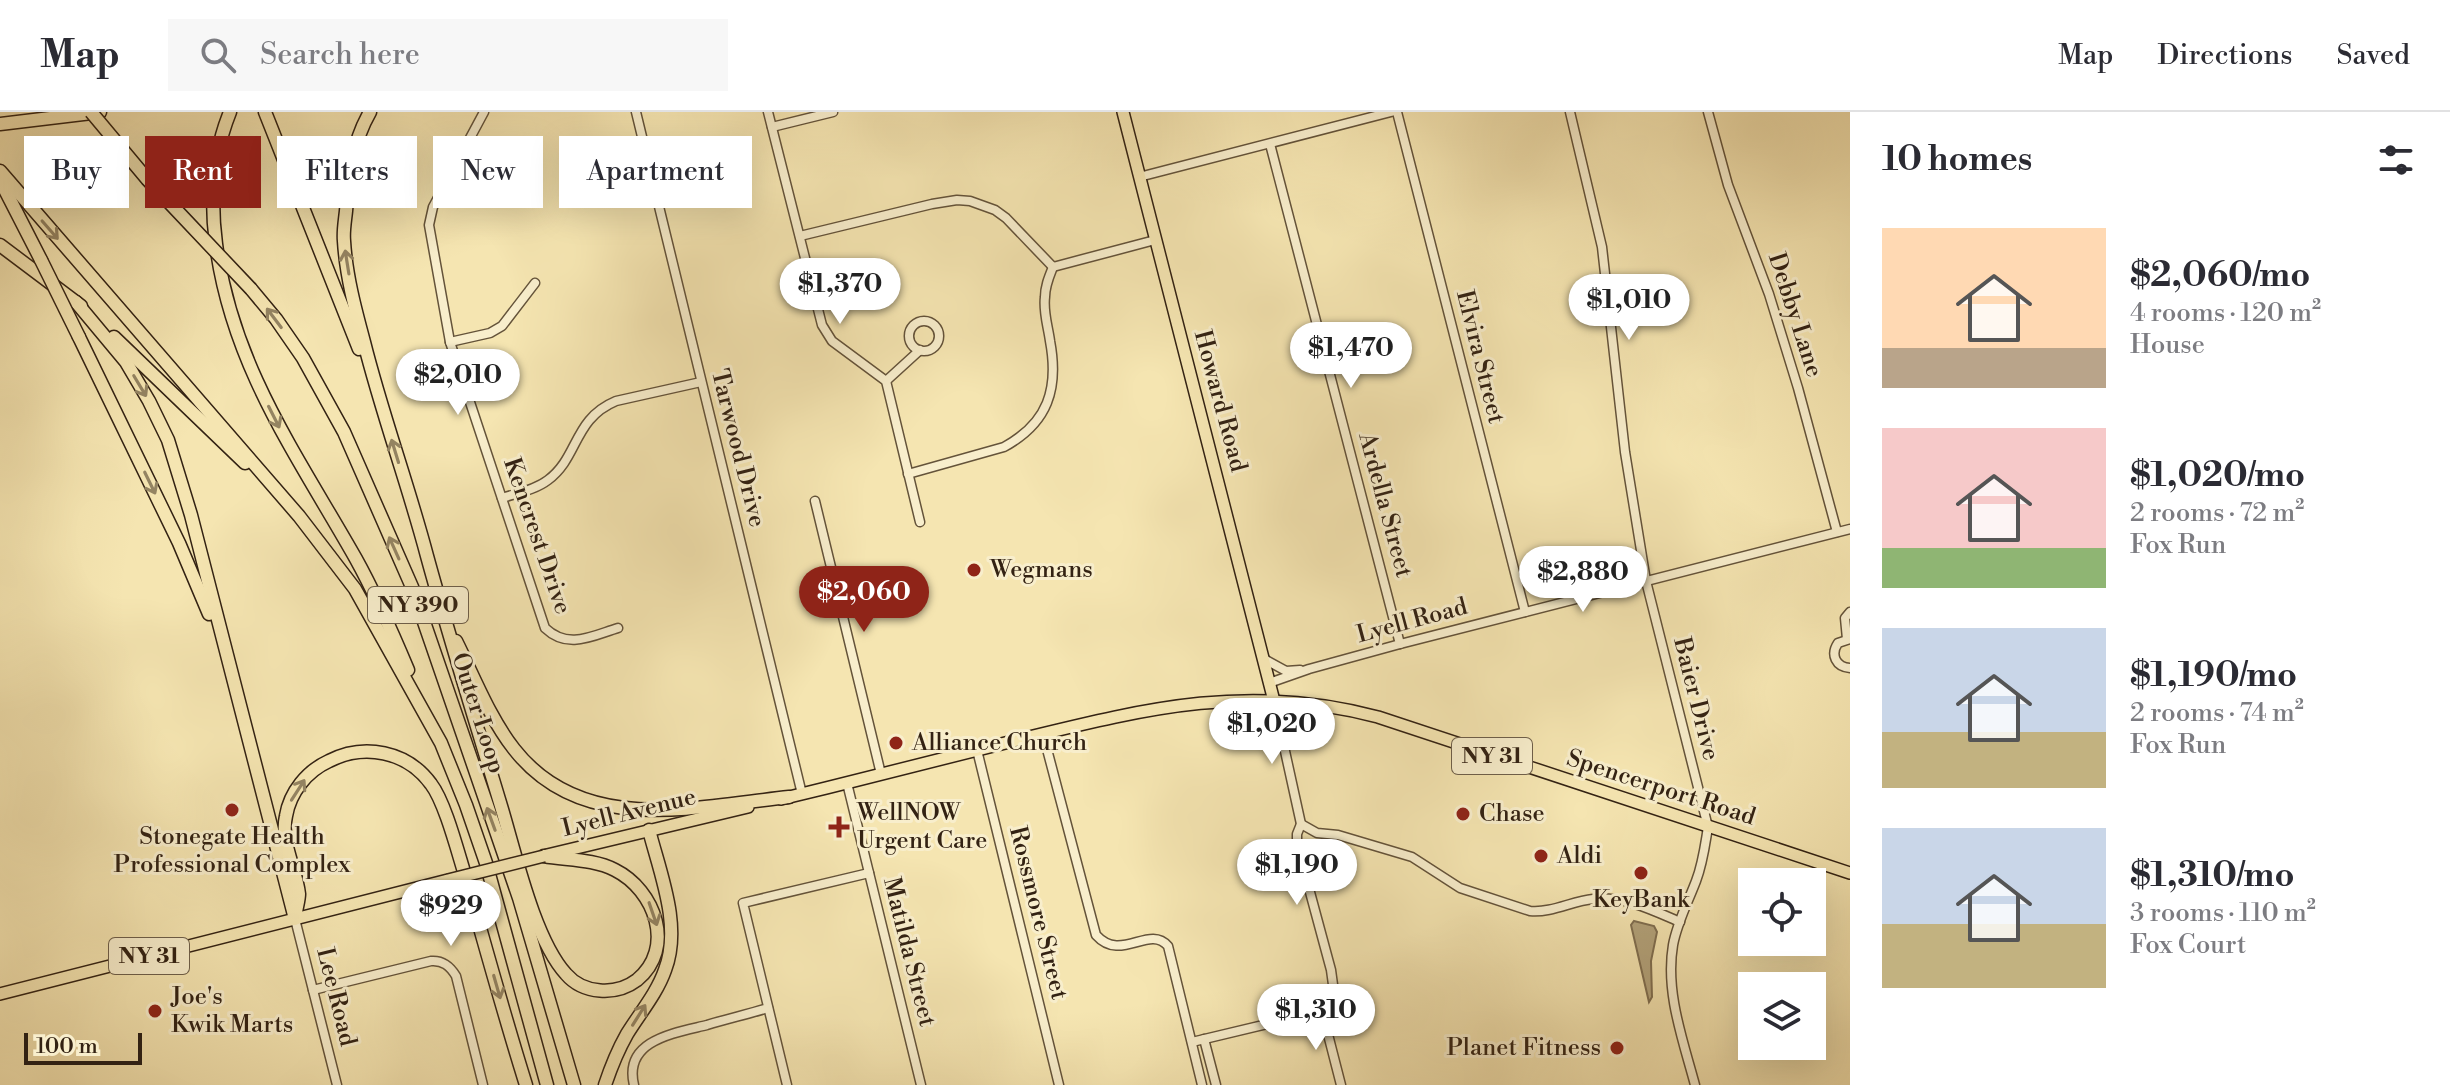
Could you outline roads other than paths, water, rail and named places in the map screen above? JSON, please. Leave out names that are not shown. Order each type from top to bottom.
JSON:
[{"type":"highway","name":"Outer Loop","points":[[91,112],[147,179],[276,319],[303,358],[344,432],[412,587],[519,898],[574,1085]]},
{"type":"highway","points":[[0,124],[100,112]]},
{"type":"highway","points":[[230,112],[212,186],[219,268],[233,322],[252,374],[277,425],[377,599],[441,743]]},
{"type":"highway","points":[[265,112],[376,392]]},
{"type":"highway","points":[[370,112],[353,151],[344,239],[352,298],[376,392],[440,607],[537,922],[556,961],[567,976],[583,987],[602,991],[620,989],[637,980],[650,966],[658,939],[654,912],[640,889],[617,871],[598,863],[544,856]]},
{"type":"highway","name":"Outer Loop","points":[[0,171],[299,516],[355,589],[441,743],[466,805],[486,863],[547,1085]]},
{"type":"highway","points":[[0,180],[196,579],[228,665]]},
{"type":"highway","points":[[0,245],[76,302],[299,516]]},
{"type":"highway","points":[[76,302],[126,362],[168,440],[191,515],[295,919]]},
{"type":"highway","points":[[440,607],[497,723],[514,749],[541,775],[572,795],[606,807],[660,810],[789,797]]},
{"type":"highway","points":[[295,919],[299,895],[289,856],[285,818],[302,780],[319,765],[354,752],[388,753],[418,770],[435,789],[458,854],[526,1085]]},
{"type":"highway","points":[[605,1085],[615,1057],[660,980],[670,953],[668,907],[649,830]]},
{"type":"highway","points":[[533,946],[537,922]]},
{"type":"main road","name":"Howard Road","points":[[1123,112],[1274,701]]},
{"type":"main road","name":"Lyell Avenue","points":[[0,994],[1043,734],[1161,707],[1213,701],[1274,701]]},
{"type":"main road","name":"Spencerport Road","points":[[1274,701],[1343,708],[1378,717],[1850,873]]},
{"type":"street","name":"Kencrest Drive","points":[[484,112],[429,216],[450,342],[545,628],[569,641],[618,628]]},
{"type":"street","name":"Tarwood Drive","points":[[636,112],[802,794]]},
{"type":"street","points":[[768,112],[822,325],[827,335],[886,381],[920,522]]},
{"type":"street","points":[[772,127],[833,112]]},
{"type":"street","points":[[1139,177],[1391,112]]},
{"type":"street","name":"Elvira Street","points":[[1397,112],[1525,612]]},
{"type":"street","name":"Baier Drive","points":[[1570,112],[1602,247],[1625,452],[1646,581],[1708,827]]},
{"type":"street","name":"Debby Lane","points":[[1708,112],[1728,185],[1773,308],[1798,388],[1837,532]]},
{"type":"street","name":"Ardella Street","points":[[1270,144],[1400,644]]},
{"type":"street","points":[[800,236],[932,204],[970,201],[995,210],[1006,218],[1053,267]]},
{"type":"street","points":[[1053,267],[1155,240]]},
{"type":"street","points":[[908,474],[1004,447],[1038,419],[1049,402],[1054,385],[1044,300],[1053,267]]},
{"type":"street","points":[[450,342],[490,333],[502,326],[535,283]]},
{"type":"street","points":[[886,381],[920,350]]},
{"type":"street","points":[[502,498],[538,487],[554,475],[586,424],[604,407],[616,401],[701,382]]},
{"type":"street","points":[[815,501],[881,774]]},
{"type":"street","name":"Lyell Road","points":[[1269,683],[1400,644],[1850,529]]},
{"type":"street","points":[[1850,612],[1845,618],[1848,639],[1835,647],[1834,657],[1840,665],[1850,668]]},
{"type":"street","name":"Lyell Road","points":[[1264,659],[1286,671],[1309,669]]},
{"type":"street","points":[[1192,1042],[1322,1011],[1329,1007],[1334,992],[1331,970],[1299,854],[1297,834],[1301,824],[1274,701]]},
{"type":"street","points":[[1043,734],[1096,935],[1115,947],[1156,938],[1168,946],[1202,1085]]},
{"type":"street","name":"Rossmore Street","points":[[977,750],[1059,1085]]},
{"type":"street","name":"Matilda Street","points":[[847,783],[921,1085]]},
{"type":"street","points":[[1301,824],[1317,833],[1338,835],[1412,857],[1460,888],[1530,911],[1540,912],[1593,899],[1620,898],[1680,922]]},
{"type":"street","points":[[1695,1085],[1672,988],[1673,944],[1704,855],[1708,827]]},
{"type":"street","points":[[787,1085],[743,903],[869,873]]},
{"type":"street","name":"Lee Road","points":[[295,919],[337,1085]]},
{"type":"street","points":[[313,990],[431,961],[443,962],[456,976],[483,1085]]},
{"type":"street","points":[[634,1085],[632,1068],[635,1059],[650,1043],[768,1008]]},
{"type":"street","points":[[1322,1011],[1341,1085]]},
{"type":"street","points":[[1204,1039],[1216,1085]]},
{"type":"place","name":"Wegmans","points":[[974,570]]},
{"type":"place","name":"Alliance Church","points":[[896,743]]},
{"type":"place","name":"Stonegate Health Professional Complex","points":[[232,810]]},
{"type":"place","name":"Chase","points":[[1463,814]]},
{"type":"place","name":"WellNOW Urgent Care","points":[[839,827]]},
{"type":"place","name":"Aldi","points":[[1541,856]]},
{"type":"place","name":"KeyBank","points":[[1641,873]]},
{"type":"place","name":"Joe's Kwik Marts","points":[[155,1011]]},
{"type":"place","name":"Planet Fitness","points":[[1617,1048]]}]
